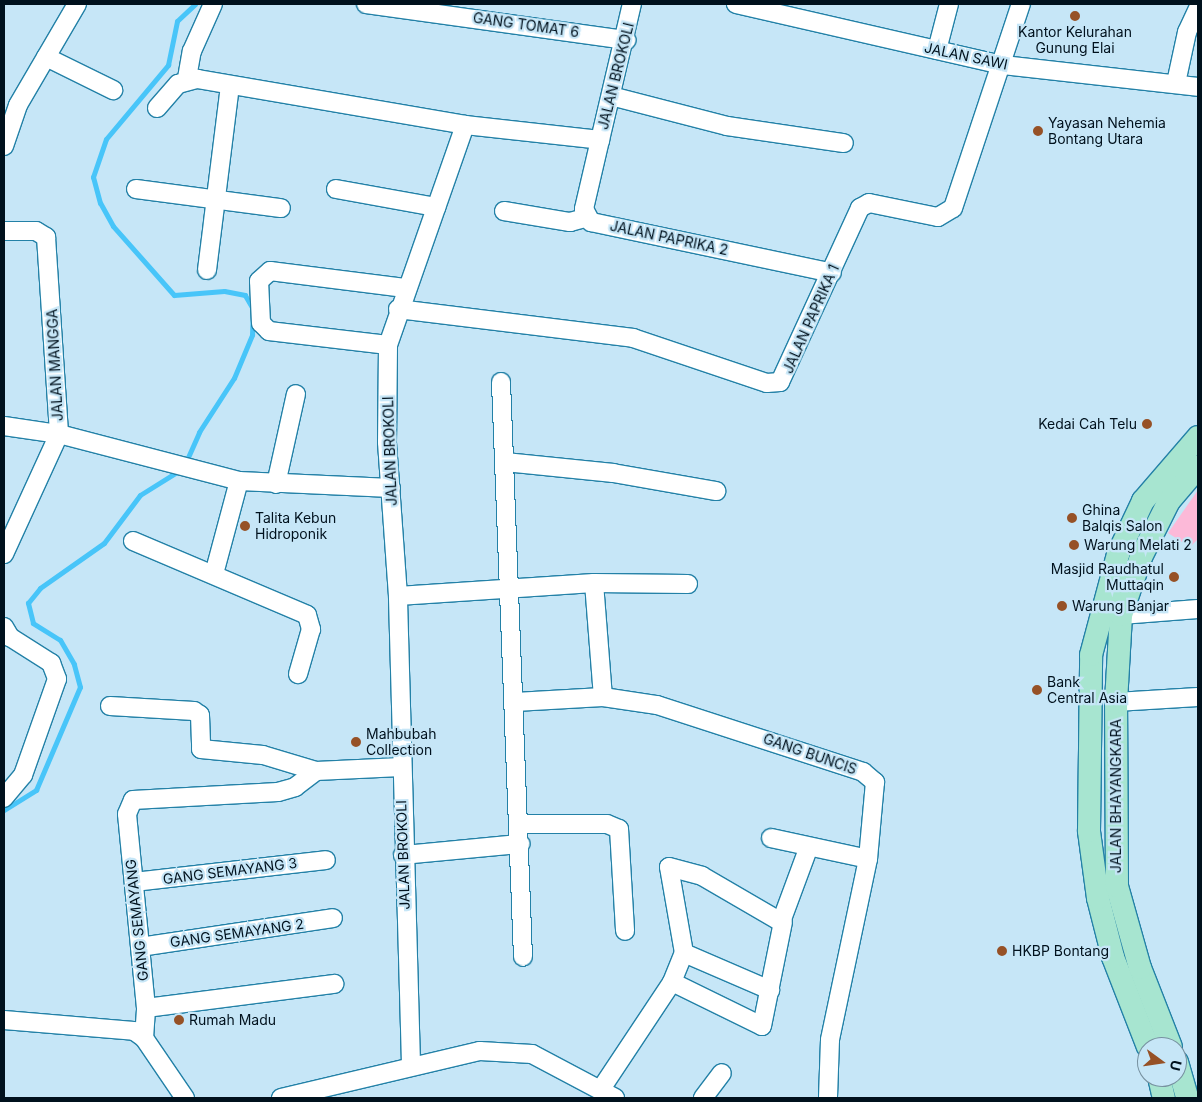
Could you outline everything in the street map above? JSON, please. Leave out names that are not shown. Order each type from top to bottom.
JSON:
[{"type":"main road","name":"JALAN BHAYANGKARA","points":[[1144,1037],[1113,957],[1098,898],[1089,831],[1092,702],[1091,655],[1118,554],[1143,500],[1198,437]]},
{"type":"main road","name":"JALAN BHAYANGKARA","points":[[1167,1037],[1140,968],[1117,886],[1114,754],[1116,702],[1121,615],[1141,557],[1169,501],[1198,467]]},
{"type":"main road","points":[[1092,702],[1116,702]]},
{"type":"main road","points":[[1090,755],[1114,754]]},
{"type":"street","points":[[4,146],[18,105],[77,4]]},
{"type":"street","points":[[157,108],[187,78],[192,51],[213,4]]},
{"type":"street","name":"GANG TOMAT 6","points":[[366,4],[627,40]]},
{"type":"street","name":"JALAN BROKOLI","points":[[411,1064],[400,767],[398,596],[387,442],[388,345],[398,309],[466,125],[600,140],[627,40],[632,4]]},
{"type":"street","name":"JALAN SAWI","points":[[736,4],[1003,65],[1196,86]]},
{"type":"street","points":[[937,50],[949,4]]},
{"type":"street","points":[[1003,65],[1021,4]]},
{"type":"street","points":[[1176,83],[1184,40],[1198,8]]},
{"type":"street","points":[[46,57],[113,90]]},
{"type":"street","name":"JALAN PAPRIKA 1","points":[[398,309],[633,338],[776,384],[784,379],[863,205],[938,218],[953,208],[1003,65]]},
{"type":"street","points":[[187,78],[466,125]]},
{"type":"street","points":[[207,270],[230,86]]},
{"type":"street","points":[[611,96],[727,126],[844,143]]},
{"type":"street","points":[[585,218],[600,140]]},
{"type":"street","points":[[136,189],[282,208]]},
{"type":"street","points":[[336,189],[436,207]]},
{"type":"street","name":"JALAN PAPRIKA 2","points":[[504,211],[570,222],[585,218],[832,273]]},
{"type":"street","name":"JALAN MANGGA","points":[[4,231],[36,231],[46,238],[59,434],[4,553]]},
{"type":"street","points":[[388,345],[269,331],[261,323],[260,277],[270,270],[406,288]]},
{"type":"street","points":[[501,382],[512,590],[523,957]]},
{"type":"street","points":[[276,484],[296,394]]},
{"type":"street","points":[[4,426],[59,434],[239,481],[391,488]]},
{"type":"street","points":[[505,462],[716,491]]},
{"type":"street","points":[[214,574],[239,481]]},
{"type":"street","points":[[133,541],[214,574],[310,618],[298,674]]},
{"type":"street","points":[[594,583],[603,697]]},
{"type":"street","points":[[398,596],[512,590],[594,583],[688,584]]},
{"type":"street","points":[[1121,615],[1198,609]]},
{"type":"street","points":[[4,627],[10,637],[52,663],[57,679],[23,775],[4,798]]},
{"type":"street","name":"GANG BUNCIS","points":[[515,702],[603,697],[657,705],[693,714],[870,776],[876,788],[868,859],[830,1040],[828,1098]]},
{"type":"street","points":[[1116,702],[1198,697]]},
{"type":"street","points":[[110,706],[194,711],[200,715],[201,750],[263,755],[316,771],[400,767]]},
{"type":"street","name":"GANG SEMAYANG","points":[[144,1038],[146,1008],[127,814],[130,803],[136,798],[278,792],[295,786],[316,771]]},
{"type":"street","points":[[519,824],[607,824],[619,829],[625,930]]},
{"type":"street","points":[[771,838],[808,849],[868,859]]},
{"type":"street","points":[[403,855],[520,844]]},
{"type":"street","points":[[672,982],[760,1026],[764,1024],[783,922],[808,849]]},
{"type":"street","name":"GANG SEMAYANG 3","points":[[134,882],[326,860]]},
{"type":"street","points":[[281,1098],[411,1064],[445,1056],[480,1051],[532,1054],[608,1094],[672,982],[684,953],[669,867],[702,876],[783,922]]},
{"type":"street","name":"GANG SEMAYANG 2","points":[[140,947],[333,918]]},
{"type":"street","points":[[684,953],[770,990]]},
{"type":"street","points":[[146,1008],[334,984]]},
{"type":"street","points":[[4,1020],[122,1028],[144,1038],[185,1098]]},
{"type":"street","points":[[703,1098],[722,1073]]},
{"type":"shaded area","points":[[1198,490],[1198,539],[1190,547],[1168,533]]},
{"type":"waterway","points":[[185,464],[199,432],[234,378],[252,335],[253,309],[245,295],[224,291],[174,295],[113,226],[100,203],[93,177],[106,139],[168,65],[177,21],[195,4]]},
{"type":"waterway","points":[[4,810],[36,790],[80,687],[74,664],[60,640],[33,623],[28,603],[40,588],[104,543],[140,495],[180,470]]},
{"type":"place","name":"Kantor Kelurahan Gunung Elai","points":[[1075,16]]},
{"type":"place","name":"Yayasan Nehemia Bontang Utara","points":[[1038,131]]},
{"type":"place","name":"Kedai Cah Telu","points":[[1147,424]]},
{"type":"place","name":"Ghina Balqis Salon","points":[[1072,518]]},
{"type":"place","name":"Talita Kebun Hidroponik","points":[[245,526]]},
{"type":"place","name":"Warung Melati 2","points":[[1074,545]]},
{"type":"place","name":"Masjid Raudhatul Muttaqin","points":[[1174,577]]},
{"type":"place","name":"Warung Banjar","points":[[1062,606]]},
{"type":"place","name":"Bank Central Asia","points":[[1037,690]]},
{"type":"place","name":"Mahbubah Collection","points":[[356,742]]},
{"type":"place","name":"HKBP Bontang","points":[[1002,951]]},
{"type":"place","name":"Rumah Madu","points":[[179,1020]]}]
